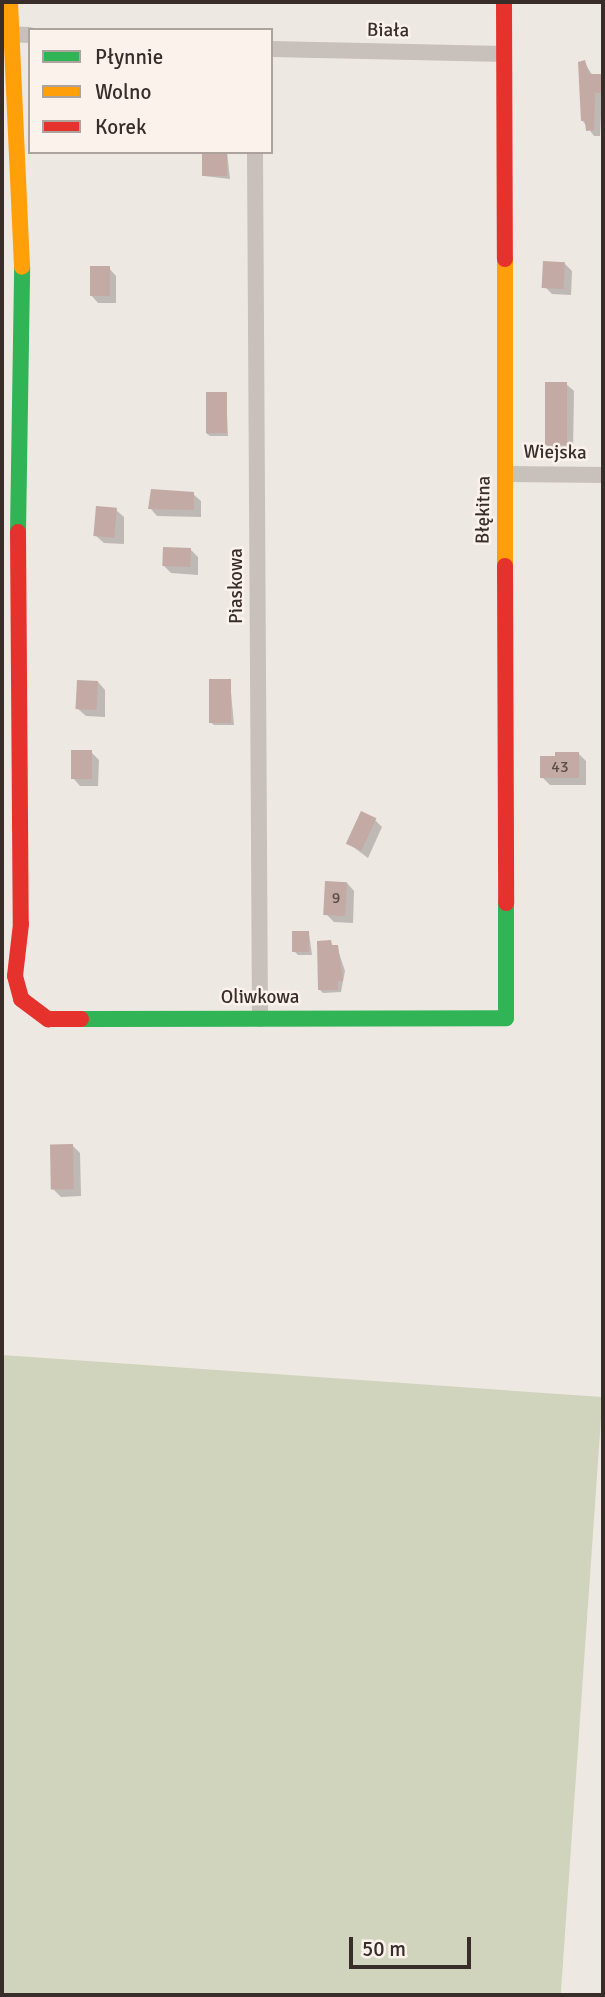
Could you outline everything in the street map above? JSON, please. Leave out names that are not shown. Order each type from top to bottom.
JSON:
[{"type":"street","points":[[10,2],[15,34],[16,218],[23,288],[10,542]]},
{"type":"street","name":"Błękitna","points":[[504,2],[506,1018]]},
{"type":"street","name":"Biała","points":[[273,49],[504,54]]},
{"type":"street","name":"Piaskowa","points":[[255,154],[260,1018]]},
{"type":"street","name":"Wiejska","points":[[506,474],[603,475]]},
{"type":"street","name":"Oliwkowa","points":[[10,542],[21,924],[15,976],[20,999],[48,1019],[506,1018]]},
{"type":"green space","points":[[2,1355],[603,1397],[561,1995],[2,1995]]},
{"type":"building","points":[[585,60],[589,74],[603,74],[603,93],[595,93],[594,130],[586,131],[585,121],[581,121],[578,62]]},
{"type":"building","points":[[202,154],[227,154],[227,176],[202,176]]},
{"type":"building","points":[[543,261],[565,262],[564,289],[542,288]]},
{"type":"building","points":[[90,266],[110,266],[110,296],[90,296]]},
{"type":"building","points":[[545,382],[567,382],[567,445],[545,445]]},
{"type":"building","points":[[206,392],[227,392],[227,433],[206,433]]},
{"type":"building","points":[[151,489],[194,492],[194,510],[148,509]]},
{"type":"building","points":[[96,506],[117,508],[114,538],[93,536]]},
{"type":"building","points":[[163,547],[191,548],[190,567],[162,566]]},
{"type":"building","points":[[209,679],[231,679],[231,723],[209,723]]},
{"type":"building","points":[[77,680],[98,681],[96,710],[75,709]]},
{"type":"building","points":[[71,750],[92,750],[92,779],[71,779]]},
{"type":"building","points":[[555,752],[579,752],[579,778],[540,778],[540,756],[555,756]]},
{"type":"building","points":[[361,811],[376,818],[361,851],[346,844]]},
{"type":"building","points":[[325,881],[347,882],[345,916],[323,915]]},
{"type":"building","points":[[292,931],[309,931],[309,952],[292,952]]},
{"type":"building","points":[[331,940],[332,945],[338,945],[343,981],[338,981],[338,990],[318,990],[317,941]]},
{"type":"building","points":[[50,1144],[73,1144],[74,1189],[51,1189]]},
{"type":"traffic: fast","points":[[18,532],[22,267]]},
{"type":"traffic: fast","points":[[81,1019],[506,1018],[506,903]]},
{"type":"traffic: slow","points":[[10,2],[22,267]]},
{"type":"traffic: slow","points":[[505,259],[505,566]]},
{"type":"traffic: jam","points":[[504,2],[505,259]]},
{"type":"traffic: jam","points":[[18,532],[21,924],[15,976],[21,999],[48,1019],[81,1019]]},
{"type":"traffic: jam","points":[[505,566],[506,903]]}]
